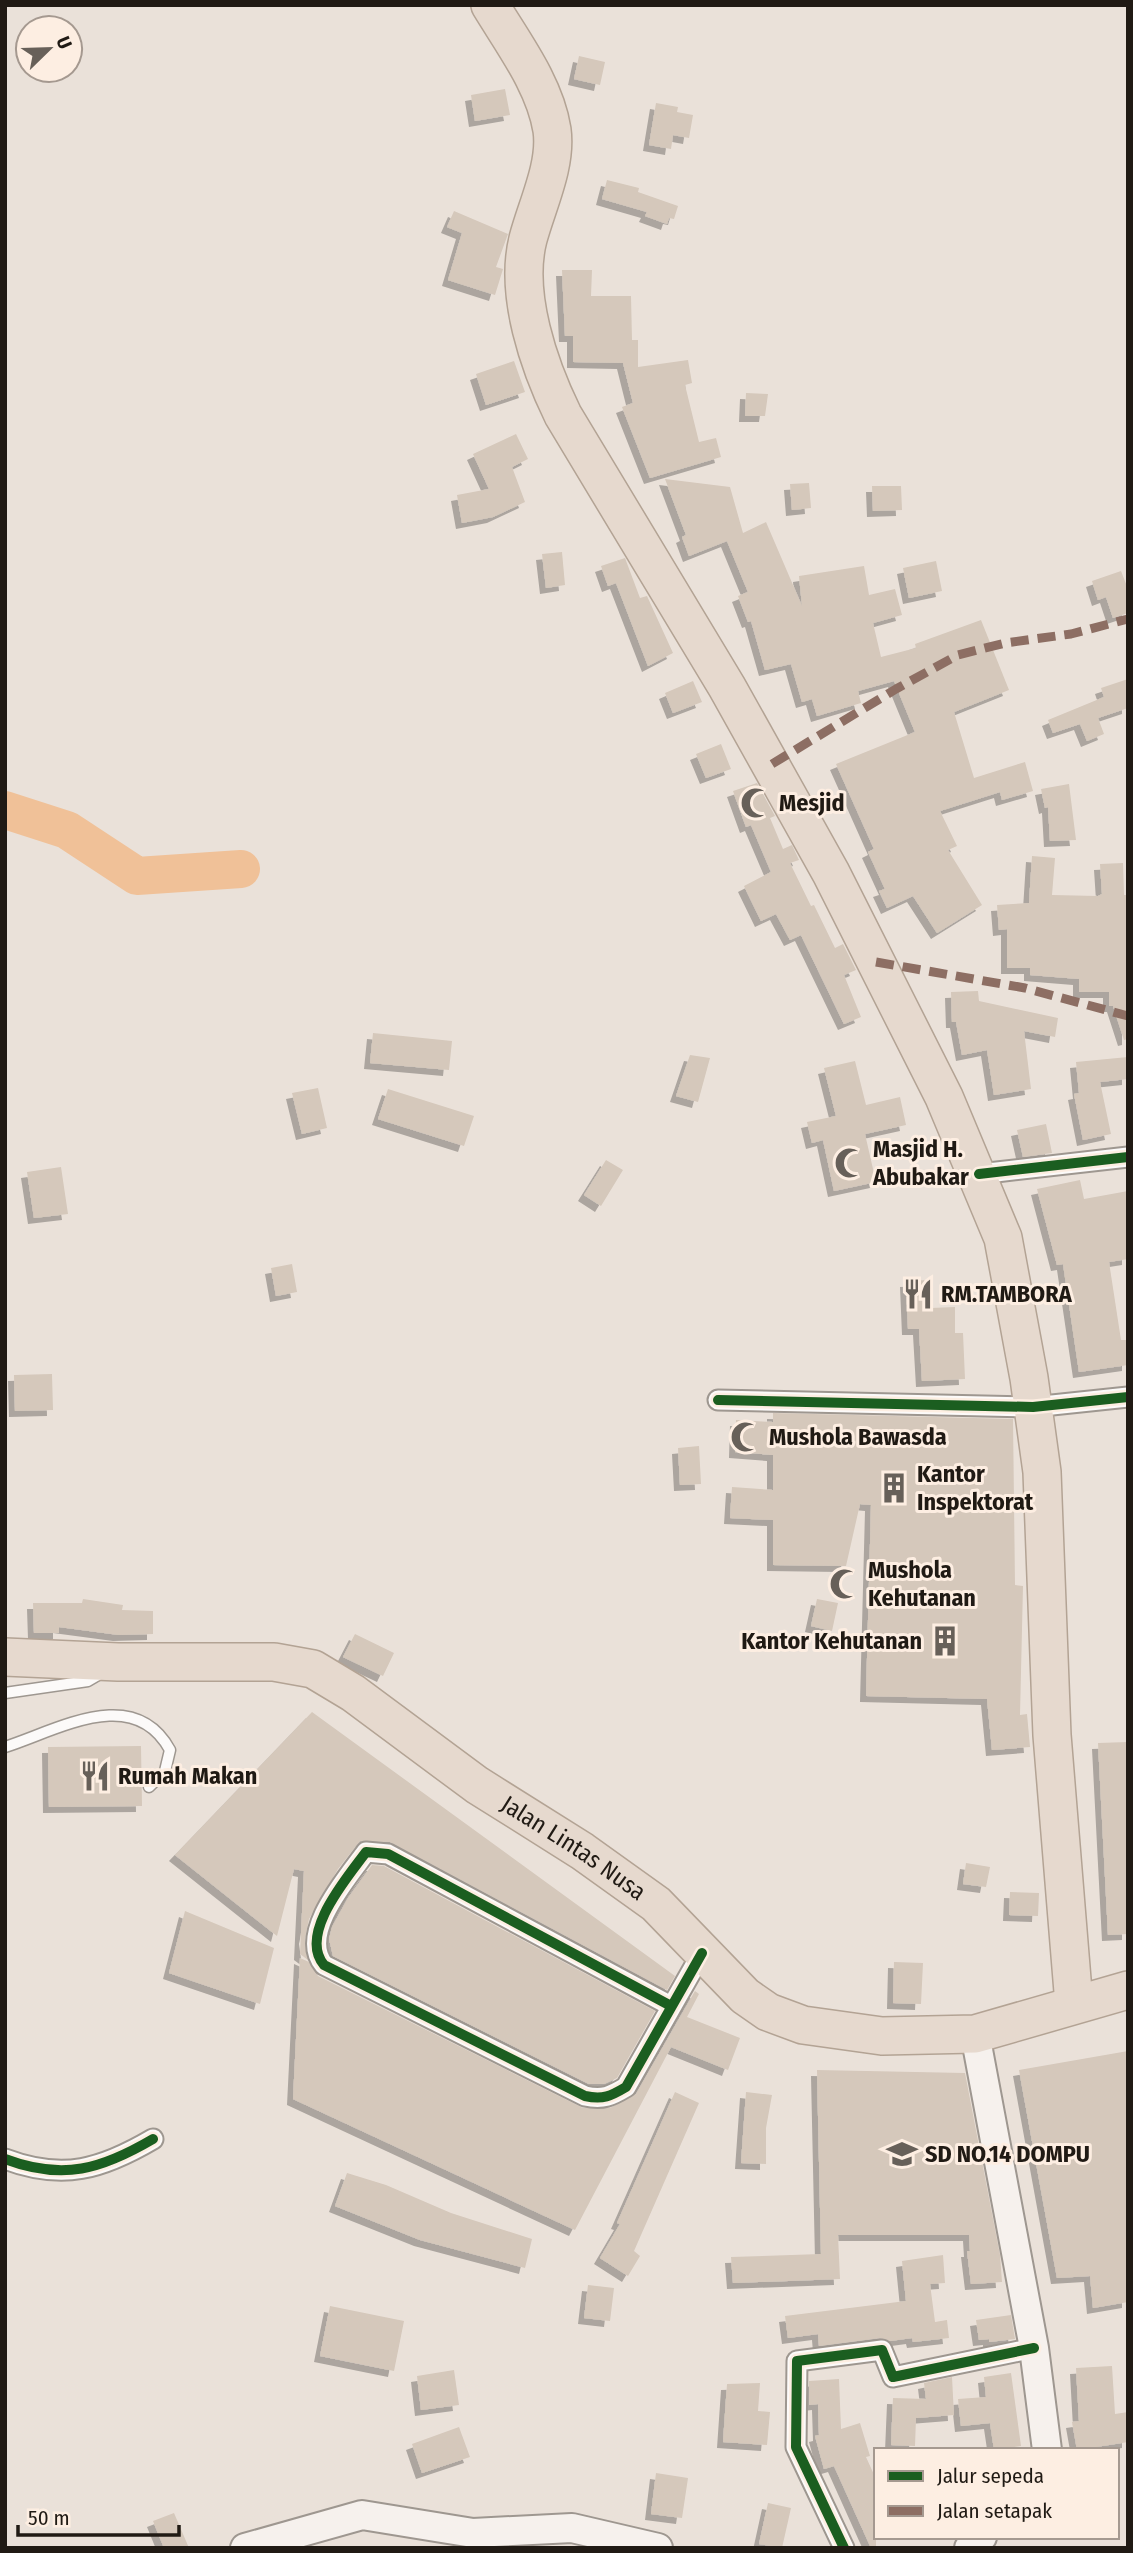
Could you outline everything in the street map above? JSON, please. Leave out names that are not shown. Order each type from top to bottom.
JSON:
[{"type":"highway","points":[[490,5],[521,56],[548,115],[553,142],[546,179],[527,243],[526,297],[532,335],[547,382],[563,415],[772,764],[944,1097],[979,1174],[1003,1238],[1042,1472],[1052,1735],[1073,2004]]},
{"type":"highway","name":"Jalan Lintas Nusa","points":[[5,1657],[118,1662],[262,1661],[313,1670],[353,1693],[477,1785],[582,1851],[656,1904],[745,1996],[768,2012],[803,2025],[882,2036],[975,2034],[1128,1990]]},
{"type":"main road","points":[[975,2034],[1034,2348],[1047,2448]]},
{"type":"main road","points":[[245,2548],[362,2515],[473,2533],[572,2528],[659,2548]]},
{"type":"street","points":[[979,1174],[1128,1157]]},
{"type":"street","points":[[718,1400],[1033,1407],[1128,1397]]},
{"type":"street","points":[[671,2006],[388,1854],[372,1850],[366,1852],[328,1906],[315,1940],[316,1955],[324,1965],[585,2096],[599,2099],[611,2097],[626,2087],[702,1953]]},
{"type":"street","points":[[5,2159],[51,2172],[85,2169],[122,2157],[153,2139]]},
{"type":"street","points":[[844,2548],[796,2447],[797,2361],[882,2350],[893,2378],[1034,2348]]},
{"type":"lane","points":[[5,1693],[88,1681],[118,1662]]},
{"type":"lane","points":[[5,1747],[99,1716],[142,1720],[162,1734],[170,1750],[165,1771],[149,1787]]},
{"type":"building","points":[[579,56],[605,62],[600,85],[574,79]]},
{"type":"building","points":[[505,89],[510,115],[475,121],[471,95]]},
{"type":"building","points":[[656,103],[678,107],[677,112],[693,115],[689,138],[673,135],[671,149],[649,145]]},
{"type":"building","points":[[607,180],[639,188],[638,192],[678,206],[674,219],[669,218],[667,224],[645,216],[647,212],[602,199]]},
{"type":"building","points":[[454,211],[508,234],[496,267],[503,269],[495,295],[448,280],[462,233],[447,227]]},
{"type":"building","points":[[562,270],[592,270],[591,296],[631,296],[632,340],[638,340],[638,367],[688,360],[692,383],[685,385],[699,442],[716,438],[721,457],[650,478],[622,407],[633,403],[623,363],[573,362],[573,336],[565,336]]},
{"type":"building","points":[[514,361],[525,392],[486,405],[476,374]]},
{"type":"building","points":[[746,393],[768,394],[765,416],[745,416]]},
{"type":"building","points":[[516,434],[528,459],[512,467],[525,502],[493,517],[462,523],[457,495],[489,489],[473,454]]},
{"type":"building","points":[[665,479],[730,487],[743,533],[766,522],[802,606],[799,576],[864,566],[869,595],[895,589],[902,615],[873,623],[881,657],[916,648],[915,644],[981,620],[1009,690],[954,712],[974,778],[1025,762],[1033,791],[1002,800],[1000,792],[940,811],[957,846],[948,850],[982,905],[937,933],[913,896],[887,908],[879,891],[885,889],[868,852],[874,849],[836,764],[915,732],[894,681],[858,691],[861,703],[817,716],[812,699],[802,702],[791,664],[765,670],[751,621],[748,622],[738,596],[748,592],[727,541],[689,556],[682,537],[686,535]]},
{"type":"building","points":[[809,483],[811,508],[792,510],[790,484]]},
{"type":"building","points":[[872,486],[901,486],[902,510],[873,511]]},
{"type":"building","points":[[562,552],[565,585],[546,588],[542,554]]},
{"type":"building","points":[[625,558],[640,598],[647,596],[673,653],[648,666],[616,583],[608,586],[601,566]]},
{"type":"building","points":[[936,561],[942,591],[909,598],[903,568]]},
{"type":"building","points":[[1121,571],[1128,589],[1128,613],[1113,618],[1106,597],[1098,600],[1092,581]]},
{"type":"building","points":[[1128,679],[1128,708],[1098,718],[1104,734],[1087,741],[1080,724],[1053,733],[1048,720],[1104,697],[1101,688]]},
{"type":"building","points":[[693,681],[702,702],[673,713],[665,693]]},
{"type":"building","points":[[721,744],[731,769],[706,778],[696,754]]},
{"type":"building","points":[[757,783],[775,816],[770,818],[783,849],[792,845],[799,860],[790,863],[811,906],[814,905],[835,948],[843,944],[856,970],[844,975],[861,1017],[844,1024],[801,935],[790,940],[776,914],[761,921],[744,886],[771,872],[751,825],[746,827],[733,791]]},
{"type":"building","points":[[1069,784],[1076,840],[1050,841],[1048,807],[1045,808],[1041,789]]},
{"type":"building","points":[[1032,856],[1055,858],[1052,895],[1098,896],[1102,894],[1100,864],[1123,863],[1124,895],[1128,895],[1128,1039],[1124,1040],[1113,1006],[1109,1006],[1109,992],[1079,992],[1079,979],[1030,975],[1030,968],[1007,968],[1007,929],[999,930],[997,905],[1029,903]]},
{"type":"building","points":[[978,991],[979,1001],[1058,1018],[1055,1037],[1024,1031],[1031,1089],[994,1095],[987,1050],[962,1055],[956,1022],[952,1022],[951,992]]},
{"type":"building","points":[[373,1033],[452,1041],[449,1070],[370,1063]]},
{"type":"building","points":[[690,1055],[710,1058],[698,1102],[676,1096]]},
{"type":"building","points":[[1128,1057],[1128,1079],[1100,1082],[1111,1134],[1083,1140],[1074,1094],[1079,1093],[1076,1062]]},
{"type":"building","points":[[855,1061],[866,1105],[900,1097],[906,1125],[865,1134],[876,1182],[834,1191],[823,1140],[812,1143],[807,1122],[836,1116],[824,1068]]},
{"type":"building","points":[[318,1088],[327,1128],[302,1134],[292,1093]]},
{"type":"building","points":[[388,1089],[474,1116],[464,1146],[378,1119]]},
{"type":"building","points":[[1046,1124],[1052,1153],[1023,1157],[1017,1130]]},
{"type":"building","points":[[606,1160],[623,1170],[601,1206],[584,1195]]},
{"type":"building","points":[[61,1167],[68,1214],[34,1218],[27,1172]]},
{"type":"building","points":[[1080,1180],[1084,1199],[1128,1191],[1128,1259],[1109,1262],[1121,1340],[1128,1340],[1128,1365],[1079,1372],[1063,1264],[1057,1265],[1037,1189]]},
{"type":"building","points":[[292,1264],[297,1292],[276,1296],[271,1268]]},
{"type":"building","points":[[929,1280],[931,1308],[955,1307],[955,1333],[963,1333],[965,1379],[922,1381],[919,1329],[908,1329],[906,1281]]},
{"type":"building","points":[[52,1374],[53,1410],[15,1411],[14,1375]]},
{"type":"building","points":[[773,1413],[1013,1419],[1015,1585],[1023,1586],[1020,1715],[1027,1714],[1030,1747],[992,1750],[987,1699],[866,1696],[871,1505],[860,1504],[846,1566],[773,1565],[773,1520],[730,1518],[732,1487],[773,1490],[773,1455],[735,1452],[736,1420],[773,1422]]},
{"type":"building","points":[[699,1446],[701,1484],[680,1485],[678,1448]]},
{"type":"building","points":[[83,1599],[123,1605],[122,1610],[153,1611],[153,1634],[119,1635],[59,1627],[59,1633],[34,1633],[33,1603],[82,1603]]},
{"type":"building","points":[[817,1599],[838,1603],[832,1631],[811,1626]]},
{"type":"building","points":[[355,1634],[394,1653],[383,1676],[343,1657]]},
{"type":"building","points":[[312,1712],[675,1976],[667,1990],[390,1842],[360,1841],[338,1869],[309,1919],[305,1938],[308,1960],[300,1954],[304,1871],[294,1869],[277,1936],[175,1855]]},
{"type":"building","points":[[1128,1742],[1128,1934],[1108,1935],[1098,1743]]},
{"type":"building","name":"Rumah Makan","points":[[141,1746],[142,1806],[49,1807],[48,1747]]},
{"type":"building","points":[[966,1863],[990,1867],[986,1887],[963,1884]]},
{"type":"building","points":[[372,1865],[384,1866],[655,2011],[617,2078],[604,2084],[589,2084],[333,1956],[329,1939],[332,1927],[348,1898]]},
{"type":"building","points":[[1010,1892],[1039,1893],[1038,1916],[1009,1915]]},
{"type":"building","points":[[185,1911],[274,1948],[260,2004],[169,1973]]},
{"type":"building","points":[[300,1958],[309,1962],[318,1976],[583,2108],[610,2108],[636,2094],[695,1991],[699,1994],[687,2017],[740,2038],[728,2070],[671,2047],[575,2230],[293,2099]]},
{"type":"building","points":[[894,1962],[923,1963],[921,2004],[893,2003]]},
{"type":"building","points":[[1128,2051],[1128,2302],[1093,2308],[1090,2276],[1057,2278],[1019,2070]]},
{"type":"building","name":"SD NO.14 DOMPU","points":[[817,2070],[965,2073],[1000,2255],[1002,2282],[971,2284],[967,2251],[970,2251],[969,2235],[838,2235],[840,2279],[733,2283],[731,2257],[821,2254]]},
{"type":"building","points":[[675,2092],[699,2103],[634,2251],[640,2256],[628,2276],[600,2258],[620,2224],[617,2223]]},
{"type":"building","points":[[746,2092],[772,2095],[766,2128],[766,2164],[741,2163]]},
{"type":"building","points":[[347,2173],[386,2185],[451,2213],[532,2239],[525,2268],[420,2240],[335,2206]]},
{"type":"building","points":[[943,2255],[945,2283],[930,2284],[935,2322],[947,2320],[949,2338],[913,2342],[912,2338],[890,2341],[880,2338],[819,2346],[818,2334],[788,2338],[785,2316],[906,2301],[902,2261]]},
{"type":"building","points":[[588,2285],[614,2288],[610,2321],[584,2318]]},
{"type":"building","points":[[330,2306],[404,2321],[394,2371],[320,2356]]},
{"type":"building","points":[[1011,2315],[1015,2339],[989,2342],[989,2339],[979,2340],[976,2320]]},
{"type":"building","points":[[1112,2366],[1115,2414],[1128,2412],[1128,2442],[1077,2448],[1072,2422],[1079,2421],[1076,2368]]},
{"type":"building","points":[[454,2370],[459,2405],[421,2410],[417,2376]]},
{"type":"building","points":[[1011,2373],[1021,2446],[994,2448],[990,2423],[961,2426],[958,2399],[986,2397],[984,2377]]},
{"type":"building","points":[[952,2377],[954,2415],[916,2418],[915,2446],[891,2445],[893,2398],[926,2399],[924,2383]]},
{"type":"building","points":[[839,2379],[841,2429],[860,2423],[870,2456],[866,2457],[874,2475],[876,2548],[871,2548],[834,2466],[824,2469],[815,2436],[819,2435],[818,2404],[809,2405],[809,2381]]},
{"type":"building","points":[[760,2383],[758,2411],[770,2412],[767,2445],[723,2442],[727,2384]]},
{"type":"building","points":[[459,2427],[470,2457],[422,2473],[412,2444]]},
{"type":"building","points":[[656,2473],[688,2478],[682,2518],[651,2514]]},
{"type":"building","points":[[768,2503],[791,2508],[782,2548],[759,2544]]},
{"type":"building","points":[[174,2513],[189,2548],[164,2548],[153,2521]]},
{"type":"waterway","points":[[5,810],[67,830],[137,876],[241,869]]},
{"type":"marked path","points":[[772,764],[958,655],[1005,643],[1071,634],[1128,619]]},
{"type":"marked path","points":[[876,962],[1025,988],[1128,1016]]},
{"type":"cycle path","points":[[979,1174],[1128,1157]]},
{"type":"cycle path","points":[[718,1400],[1033,1407],[1128,1397]]},
{"type":"cycle path","points":[[671,2006],[388,1854],[366,1852],[328,1907],[317,1938],[318,1952],[324,1965],[585,2096],[597,2098],[611,2095],[626,2087],[702,1953]]},
{"type":"cycle path","points":[[5,2159],[45,2169],[82,2168],[117,2158],[153,2139]]},
{"type":"cycle path","points":[[844,2548],[796,2447],[797,2361],[882,2350],[893,2377],[1034,2348]]},
{"type":"place","name":"Mesjid","points":[[756,803]]},
{"type":"place","name":"Masjid H. Abubakar","points":[[850,1163]]},
{"type":"place","name":"RM.TAMBORA","points":[[918,1294]]},
{"type":"place","name":"Mushola Bawasda","points":[[746,1437]]},
{"type":"place","name":"Kantor Inspektorat","points":[[894,1488]]},
{"type":"place","name":"Mushola Kehutanan","points":[[845,1584]]},
{"type":"place","name":"Kantor Kehutanan","points":[[945,1641]]},
{"type":"place","name":"Rumah Makan","points":[[95,1776]]},
{"type":"place","name":"SD NO.14 DOMPU","points":[[902,2154]]}]
